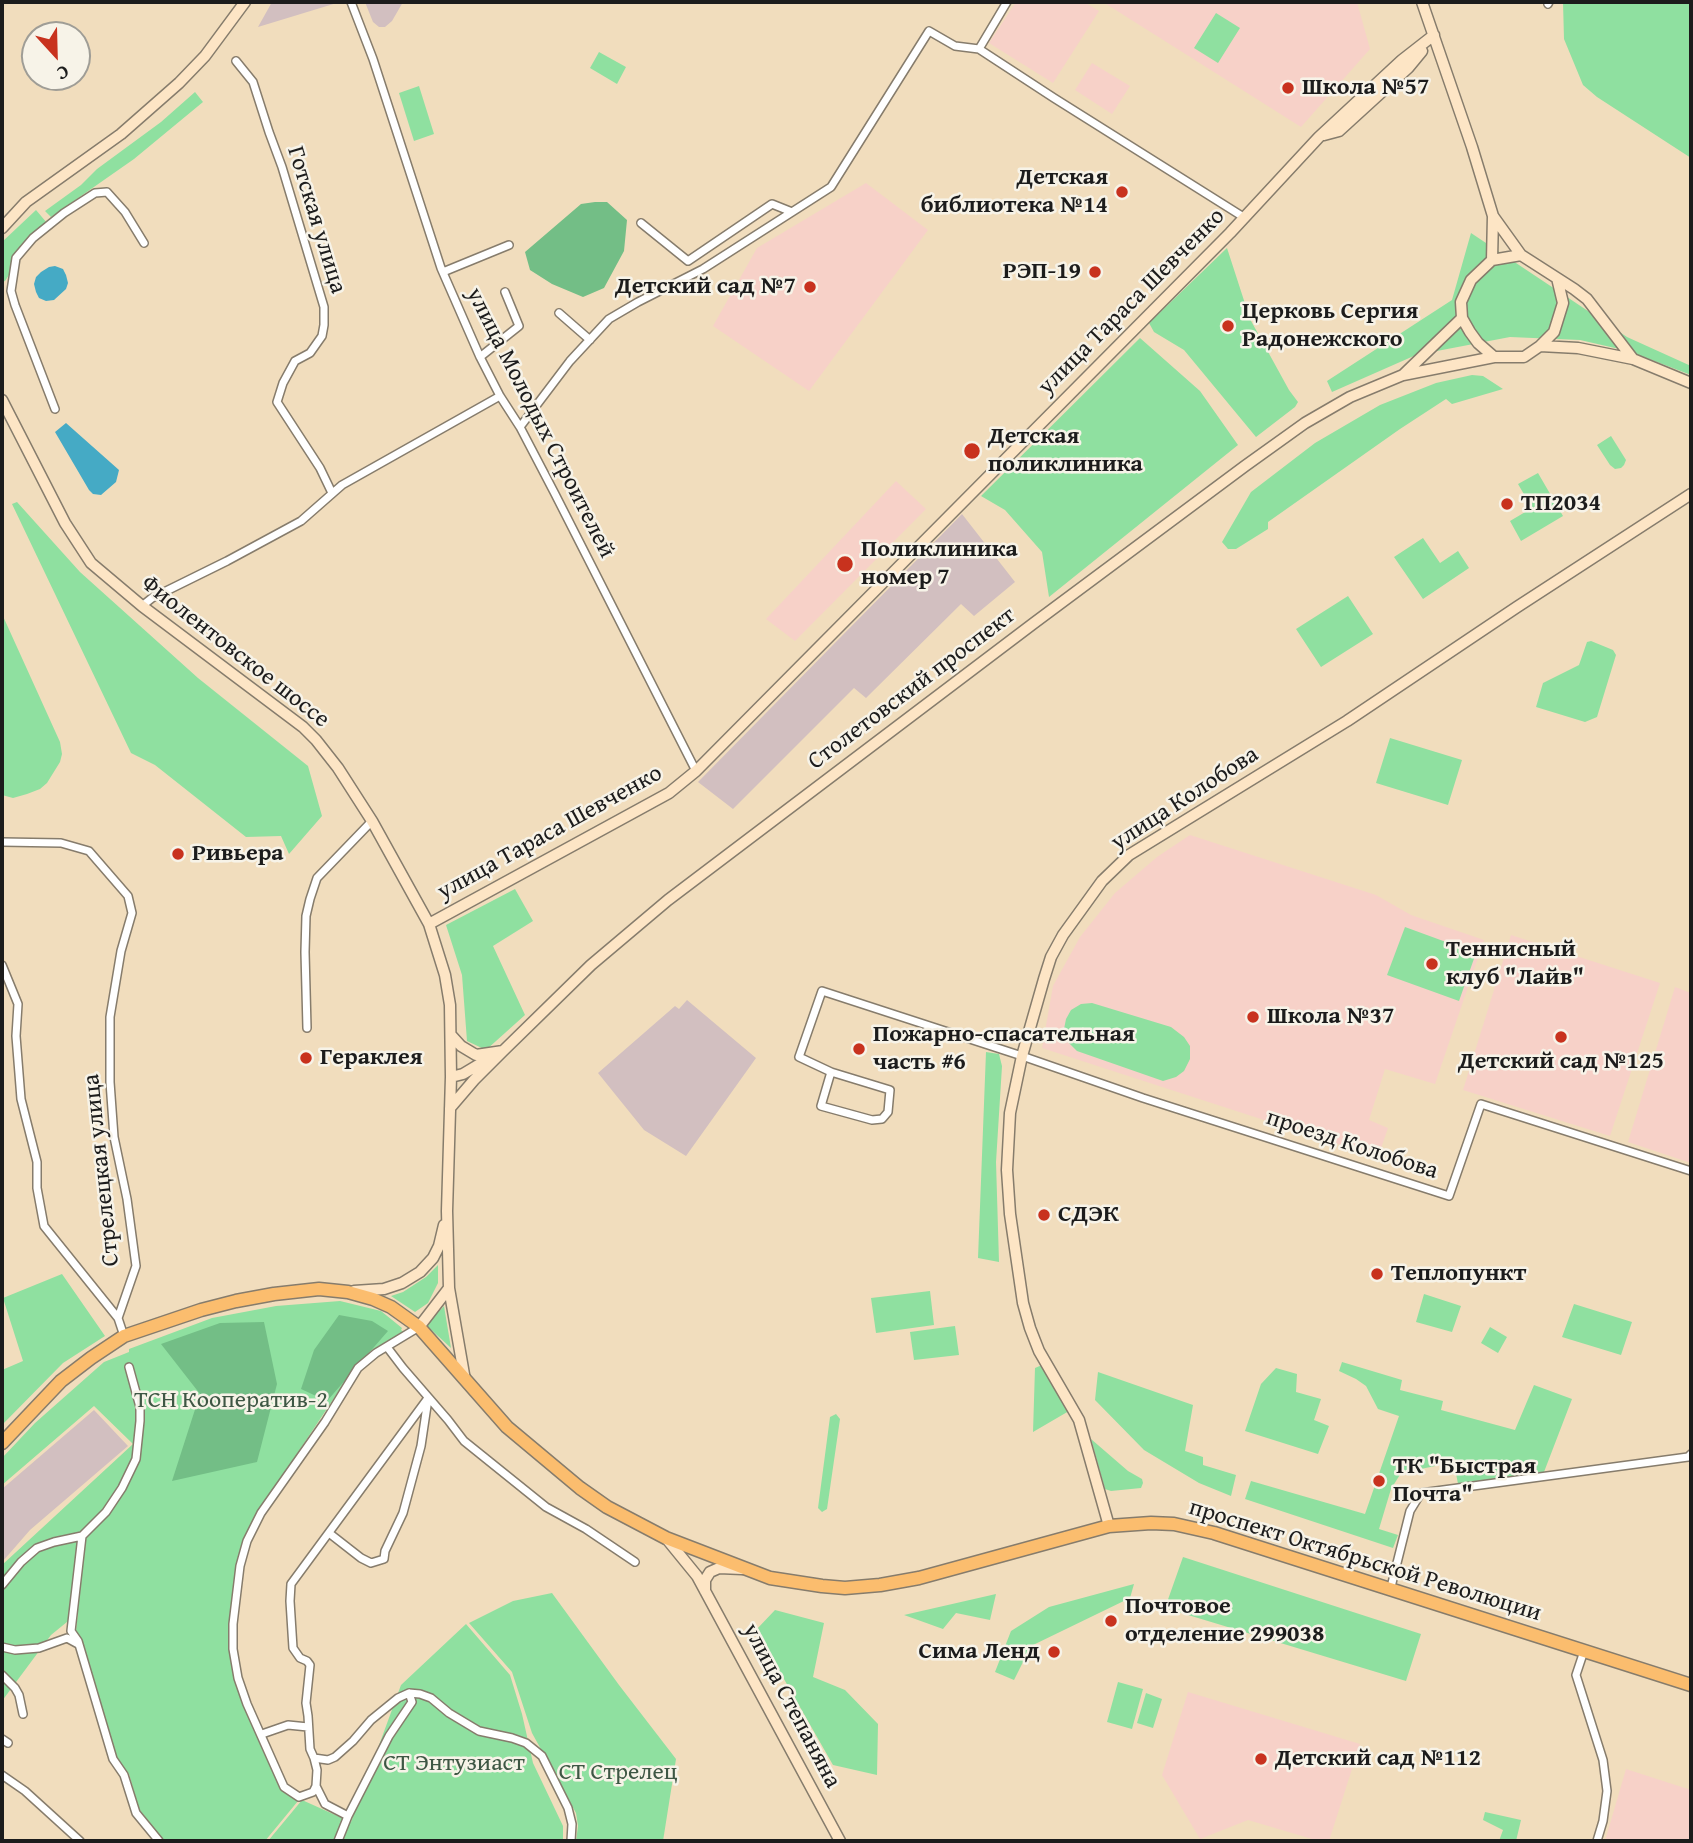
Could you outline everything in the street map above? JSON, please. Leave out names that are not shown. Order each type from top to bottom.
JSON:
[{"type":"main road","points":[[2,228],[22,206],[121,134],[179,83],[205,56],[245,2]]},
{"type":"main road","points":[[1422,2],[1493,216],[1521,255],[1587,299],[1633,359]]},
{"type":"main road","name":"улица Тараса Шевченко","points":[[429,925],[669,793],[696,771],[1244,218],[1319,137],[1402,60],[1434,35]]},
{"type":"main road","points":[[2,214],[22,206]]},
{"type":"main road","points":[[1492,260],[1493,216]]},
{"type":"main road","points":[[1494,357],[1470,332],[1462,318],[1461,302],[1471,280],[1492,260],[1521,255]]},
{"type":"main road","points":[[1541,346],[1554,332],[1563,303],[1557,278]]},
{"type":"main road","points":[[1403,375],[1462,318]]},
{"type":"main road","points":[[1541,346],[1578,348],[1633,359],[1691,383]]},
{"type":"main road","name":"Столетовский проспект","points":[[450,1108],[474,1080],[592,965],[668,900],[1034,623],[1306,423],[1350,397],[1403,375],[1494,357],[1524,357],[1541,346]]},
{"type":"main road","name":"Фиолентовское шоссе","points":[[2,400],[58,511],[90,563],[142,606],[303,727],[338,768],[372,821],[429,925],[445,975],[450,1006],[450,1108]]},
{"type":"main road","name":"улица Колобова","points":[[1109,1526],[1079,1420],[1039,1351],[1030,1328],[1023,1303],[1010,1214],[1007,1170],[1010,1113],[1021,1056],[1051,957],[1063,935],[1102,881],[1129,855],[1347,721],[1691,494]]},
{"type":"main road","points":[[451,1035],[461,1046],[476,1055],[503,1051]]},
{"type":"main road","points":[[451,1077],[463,1074],[503,1051]]},
{"type":"main road","points":[[450,1108],[447,1211],[449,1288],[465,1380]]},
{"type":"main road","points":[[348,1292],[384,1289],[402,1283],[420,1272],[433,1258],[439,1246],[447,1211]]},
{"type":"main road","points":[[2,1443],[61,1381],[140,1334],[271,1300],[322,1294],[360,1301],[419,1327],[449,1288]]},
{"type":"main road","name":"проспект Октябрьской Революции","points":[[61,1381],[124,1336],[140,1334],[201,1310],[274,1294],[320,1289],[348,1292],[373,1298],[419,1327],[508,1427],[580,1488],[607,1507],[666,1538],[770,1577],[822,1587],[880,1585],[919,1578],[1109,1526],[1151,1522],[1193,1527],[1691,1685]]},
{"type":"main road","name":"улица Степаняна","points":[[666,1538],[697,1576],[840,1841]]},
{"type":"main road","points":[[697,1576],[695,1561],[698,1551]]},
{"type":"main road","points":[[705,1591],[705,1580],[710,1572],[719,1568],[743,1569]]},
{"type":"street","name":"улица Молодых Строителей","points":[[351,2],[373,59],[443,272],[480,357],[520,428],[696,771]]},
{"type":"street","points":[[979,48],[1007,2]]},
{"type":"street","points":[[520,428],[570,361],[609,319],[703,269],[831,187],[929,31],[955,46],[979,48],[1244,218]]},
{"type":"street","name":"Готская улица","points":[[236,61],[253,82],[282,166],[324,307],[322,336],[310,353],[295,362],[277,401],[320,468],[331,493]]},
{"type":"street","points":[[55,409],[11,291],[16,258],[33,239],[64,213],[95,193],[107,192],[125,212],[144,243]]},
{"type":"street","points":[[641,223],[688,261],[772,204],[792,212]]},
{"type":"street","points":[[443,272],[509,245]]},
{"type":"street","points":[[2,289],[11,291]]},
{"type":"street","points":[[480,357],[519,326],[505,292]]},
{"type":"street","points":[[559,313],[590,340]]},
{"type":"street","points":[[142,606],[152,598],[301,522],[331,493],[500,396]]},
{"type":"street","points":[[307,1028],[305,952],[306,916],[310,899],[317,878],[372,821]]},
{"type":"street","name":"Стрелецкая улица","points":[[2,842],[61,843],[89,851],[128,896],[132,913],[121,951],[110,1017],[110,1082],[114,1137],[128,1199],[136,1266],[118,1318]]},
{"type":"street","points":[[2,965],[18,1003],[16,1036],[21,1099],[37,1162],[37,1188],[44,1226],[118,1318],[124,1336]]},
{"type":"street","points":[[831,1072],[821,1106],[872,1120],[882,1119],[888,1112],[890,1090],[831,1072],[799,1057],[822,991],[1021,1056]]},
{"type":"street","name":"проезд Колобова","points":[[1021,1056],[1449,1196],[1481,1104],[1691,1171]]},
{"type":"street","points":[[419,1327],[376,1353],[358,1368],[325,1422],[261,1513],[247,1541],[240,1566],[233,1649],[238,1678],[284,1787],[299,1797],[313,1792],[317,1770],[310,1749],[306,1703],[310,1665],[300,1658],[293,1648],[291,1584],[428,1398]]},
{"type":"street","points":[[387,1347],[464,1441],[546,1507],[586,1529],[635,1562]]},
{"type":"street","points":[[2,1585],[37,1548],[82,1536],[106,1512],[122,1488],[136,1459],[140,1422],[140,1407],[129,1367]]},
{"type":"street","points":[[329,1533],[371,1563],[384,1559],[385,1551],[403,1513],[421,1446],[428,1398]]},
{"type":"street","name":"проспект Октябрьской Революции","points":[[1390,1591],[1410,1511],[1421,1493],[1688,1457],[1691,1454]]},
{"type":"street","points":[[82,1536],[71,1631],[79,1644],[113,1759],[124,1775],[136,1812],[159,1841]]},
{"type":"street","points":[[2,1647],[15,1650],[38,1648],[67,1638],[79,1644]]},
{"type":"street","points":[[1584,1651],[1576,1675],[1603,1760],[1607,1791],[1597,1841]]},
{"type":"street","points":[[2,1675],[19,1695],[23,1714]]},
{"type":"street","points":[[314,1758],[321,1760],[335,1757],[371,1720],[398,1698],[409,1693],[431,1698],[449,1713],[479,1731],[526,1743],[542,1756],[568,1808],[572,1824],[571,1841]]},
{"type":"street","points":[[338,1841],[389,1736],[412,1702],[409,1693]]},
{"type":"street","points":[[262,1734],[288,1725],[308,1727]]},
{"type":"street","points":[[2,1775],[25,1791],[80,1841]]},
{"type":"street","points":[[316,1786],[325,1804],[348,1816]]},
{"type":"shaded area","points":[[272,2],[340,2],[258,27]]},
{"type":"shaded area","points":[[365,2],[403,2],[392,21],[385,27],[379,27],[373,22]]},
{"type":"shaded area","points":[[1016,2],[1084,2],[1099,11],[1053,83],[989,43]]},
{"type":"shaded area","name":"Школа №57","points":[[1103,2],[1357,2],[1370,49],[1301,127]]},
{"type":"shaded area","points":[[1092,63],[1130,86],[1112,114],[1075,90]]},
{"type":"shaded area","name":"Детский сад №7","points":[[866,183],[928,230],[809,391],[713,326],[757,248]]},
{"type":"shaded area","name":"Поликлиника номер 7","points":[[896,481],[926,509],[795,641],[766,619]]},
{"type":"shaded area","points":[[962,514],[1015,582],[974,616],[961,604],[866,698],[854,688],[733,809],[698,782]]},
{"type":"shaded area","name":"Школа №37","points":[[1190,835],[1376,895],[1411,915],[1484,940],[1435,1084],[1385,1069],[1369,1120],[1388,1128],[1378,1157],[1042,1048],[1053,986],[1080,937],[1115,893],[1157,857]]},
{"type":"shaded area","name":"Детский сад №125","points":[[1511,935],[1660,983],[1610,1136],[1463,1090]]},
{"type":"shaded area","points":[[1675,987],[1691,993],[1691,1163],[1628,1142]]},
{"type":"shaded area","points":[[687,1000],[756,1058],[686,1156],[644,1130],[598,1073],[675,1006],[679,1009]]},
{"type":"shaded area","points":[[94,1410],[128,1446],[30,1530],[3,1561],[2,1489]]},
{"type":"shaded area","name":"Детский сад №112","points":[[1188,1692],[1360,1744],[1329,1841],[1319,1841],[1248,1820],[1200,1839],[1162,1775]]},
{"type":"shaded area","points":[[1626,1769],[1691,1790],[1691,1841],[1605,1841]]},
{"type":"green space","points":[[1563,2],[1691,2],[1691,158],[1597,97],[1583,85],[1564,39]]},
{"type":"green space","points":[[1216,13],[1240,28],[1218,63],[1194,48]]},
{"type":"green space","points":[[599,52],[626,67],[617,84],[590,68]]},
{"type":"green space","points":[[419,86],[434,134],[414,141],[399,93]]},
{"type":"green space","points":[[195,92],[203,102],[134,159],[51,217],[45,211],[161,122]]},
{"type":"green space","points":[[607,202],[627,220],[624,251],[604,288],[583,297],[552,284],[530,270],[525,252],[581,204]]},
{"type":"green space","points":[[36,210],[47,223],[16,252],[9,275],[2,282],[2,242]]},
{"type":"green space","points":[[1471,233],[1627,337],[1691,366],[1691,375],[1628,351],[1580,340],[1510,337],[1416,355],[1332,392],[1327,381],[1452,300]]},
{"type":"green space","points":[[1227,248],[1250,319],[1298,402],[1256,437],[1184,350],[1154,332],[1149,323]]},
{"type":"green space","points":[[1140,338],[1200,391],[1238,445],[1049,597],[1042,552],[1005,510],[981,496]]},
{"type":"green space","points":[[1472,375],[1483,376],[1503,389],[1452,404],[1446,399],[1268,522],[1268,529],[1236,549],[1228,549],[1222,542],[1251,492],[1315,443],[1380,405],[1436,383]]},
{"type":"green space","points":[[1611,436],[1626,460],[1621,468],[1615,469],[1610,465],[1597,445]]},
{"type":"green space","points":[[1538,473],[1563,516],[1521,541],[1510,521],[1532,508],[1518,484]]},
{"type":"green space","points":[[17,502],[80,572],[198,678],[308,766],[322,816],[289,854],[281,836],[246,837],[155,765],[131,753],[12,504]]},
{"type":"green space","points":[[1423,538],[1440,563],[1458,551],[1469,568],[1423,599],[1394,557]]},
{"type":"green space","points":[[1348,596],[1373,634],[1321,667],[1296,629]]},
{"type":"green space","points":[[2,614],[60,742],[62,754],[47,783],[40,789],[13,798],[2,795]]},
{"type":"green space","points":[[1591,641],[1613,650],[1616,655],[1597,717],[1585,722],[1536,707],[1543,683],[1579,665],[1587,642]]},
{"type":"green space","points":[[1390,738],[1462,760],[1448,805],[1376,783]]},
{"type":"green space","points":[[515,889],[533,921],[493,946],[525,1015],[486,1050],[467,1041],[462,975],[446,925]]},
{"type":"green space","name":"Теннисный клуб \"Лайв\"","points":[[1405,927],[1476,953],[1459,1001],[1387,975]]},
{"type":"green space","points":[[1092,1003],[1171,1027],[1184,1037],[1190,1046],[1190,1059],[1184,1071],[1163,1081],[1077,1051],[1068,1042],[1064,1029],[1066,1019],[1071,1010],[1081,1004]]},
{"type":"green space","points":[[986,1052],[999,1054],[1002,1066],[996,1162],[999,1262],[978,1258]]},
{"type":"green space","points":[[438,1265],[438,1283],[428,1303],[415,1312],[391,1296],[403,1292],[426,1277]]},
{"type":"green space","points":[[62,1274],[105,1336],[63,1363],[2,1425],[2,1370],[23,1361],[3,1298]]},
{"type":"green space","points":[[930,1291],[934,1325],[876,1333],[871,1298]]},
{"type":"green space","points":[[1424,1294],[1461,1306],[1452,1332],[1416,1322]]},
{"type":"green space","name":"ТСН Кооператив-2","points":[[340,1301],[381,1311],[404,1332],[362,1356],[259,1511],[244,1540],[237,1564],[231,1617],[229,1645],[234,1677],[282,1789],[298,1801],[265,1841],[164,1841],[139,1809],[129,1774],[117,1760],[76,1630],[78,1613],[51,1635],[2,1701],[2,1565],[133,1444],[94,1406],[2,1485],[2,1458],[35,1423],[104,1362],[129,1352],[129,1349],[212,1318],[276,1306]]},
{"type":"green space","points":[[1574,1304],[1632,1322],[1621,1355],[1562,1337]]},
{"type":"green space","points":[[444,1306],[451,1348],[426,1325]]},
{"type":"green space","points":[[339,1315],[372,1321],[388,1331],[327,1401],[301,1389],[314,1350]]},
{"type":"green space","points":[[264,1322],[277,1384],[257,1462],[172,1481],[200,1394],[161,1344],[220,1323]]},
{"type":"green space","points":[[955,1326],[959,1355],[914,1360],[910,1332]]},
{"type":"green space","points":[[1490,1327],[1507,1337],[1498,1353],[1481,1343]]},
{"type":"green space","points":[[1342,1362],[1402,1380],[1400,1390],[1443,1401],[1441,1410],[1515,1430],[1534,1385],[1572,1399],[1544,1472],[1458,1484],[1455,1468],[1450,1463],[1401,1473],[1391,1489],[1379,1529],[1398,1535],[1393,1548],[1245,1499],[1251,1481],[1365,1514],[1399,1416],[1378,1409],[1366,1386],[1339,1371]]},
{"type":"green space","points":[[1042,1365],[1069,1411],[1033,1432],[1035,1368]]},
{"type":"green space","points":[[1276,1368],[1297,1374],[1296,1392],[1321,1399],[1314,1420],[1329,1426],[1318,1454],[1245,1431],[1261,1384]]},
{"type":"green space","points":[[1098,1372],[1193,1405],[1185,1451],[1203,1457],[1203,1465],[1236,1475],[1231,1496],[1199,1483],[1144,1450],[1095,1400]]},
{"type":"green space","points":[[836,1414],[840,1419],[827,1509],[822,1512],[818,1508],[830,1417]]},
{"type":"green space","points":[[1091,1439],[1128,1471],[1142,1479],[1141,1488],[1111,1491],[1105,1489]]},
{"type":"green space","points":[[1183,1557],[1421,1634],[1406,1681],[1165,1608]]},
{"type":"green space","points":[[1134,1584],[1130,1598],[1031,1646],[1014,1680],[995,1672],[1011,1631],[1049,1607]]},
{"type":"green space","name":"СТ Стрелец","points":[[552,1593],[676,1759],[663,1841],[576,1841],[576,1813],[532,1733],[512,1672],[469,1623],[513,1601]]},
{"type":"green space","points":[[996,1594],[990,1620],[956,1613],[943,1629],[904,1615]]},
{"type":"green space","points":[[775,1610],[824,1623],[813,1677],[845,1690],[878,1724],[877,1775],[833,1765],[756,1630]]},
{"type":"green space","name":"СТ Энтузиаст","points":[[466,1624],[510,1675],[533,1763],[563,1826],[563,1841],[268,1841],[302,1800],[351,1822],[401,1685]]},
{"type":"green space","points":[[1118,1682],[1143,1689],[1132,1729],[1107,1722]]},
{"type":"green space","points":[[1146,1693],[1162,1699],[1153,1728],[1137,1723]]},
{"type":"green space","points":[[1485,1812],[1521,1820],[1516,1841],[1499,1841],[1503,1830],[1483,1820]]},
{"type":"water","points":[[55,266],[63,269],[68,283],[66,289],[54,300],[46,301],[39,298],[34,284],[41,272]]},
{"type":"water","points":[[66,423],[119,470],[116,482],[101,495],[93,494],[89,490],[55,432]]},
{"type":"place","name":"Школа №57","points":[[1288,88]]},
{"type":"place","name":"Детская библиотека №14","points":[[1122,192]]},
{"type":"place","name":"РЭП-19","points":[[1095,272]]},
{"type":"place","name":"Детский сад №7","points":[[810,287]]},
{"type":"place","name":"Церковь Сергия Радонежского","points":[[1228,326]]},
{"type":"place","name":"Детская поликлиника","points":[[972,451]]},
{"type":"place","name":"ТП2034","points":[[1507,504]]},
{"type":"place","name":"Поликлиника номер 7","points":[[845,564]]},
{"type":"place","name":"Ривьера","points":[[178,854]]},
{"type":"place","name":"Теннисный клуб \"Лайв\"","points":[[1432,964]]},
{"type":"place","name":"Школа №37","points":[[1253,1017]]},
{"type":"place","name":"Детский сад №125","points":[[1561,1037]]},
{"type":"place","name":"Пожарно-спасательная часть #6","points":[[859,1049]]},
{"type":"place","name":"Гераклея","points":[[306,1058]]},
{"type":"place","name":"СДЭК","points":[[1044,1215]]},
{"type":"place","name":"Теплопункт","points":[[1377,1274]]},
{"type":"place","name":"ТК \"Быстрая Почта\"","points":[[1379,1481]]},
{"type":"place","name":"Почтовое отделение 299038","points":[[1111,1621]]},
{"type":"place","name":"Сима Ленд","points":[[1054,1652]]},
{"type":"place","name":"Детский сад №112","points":[[1261,1759]]}]
